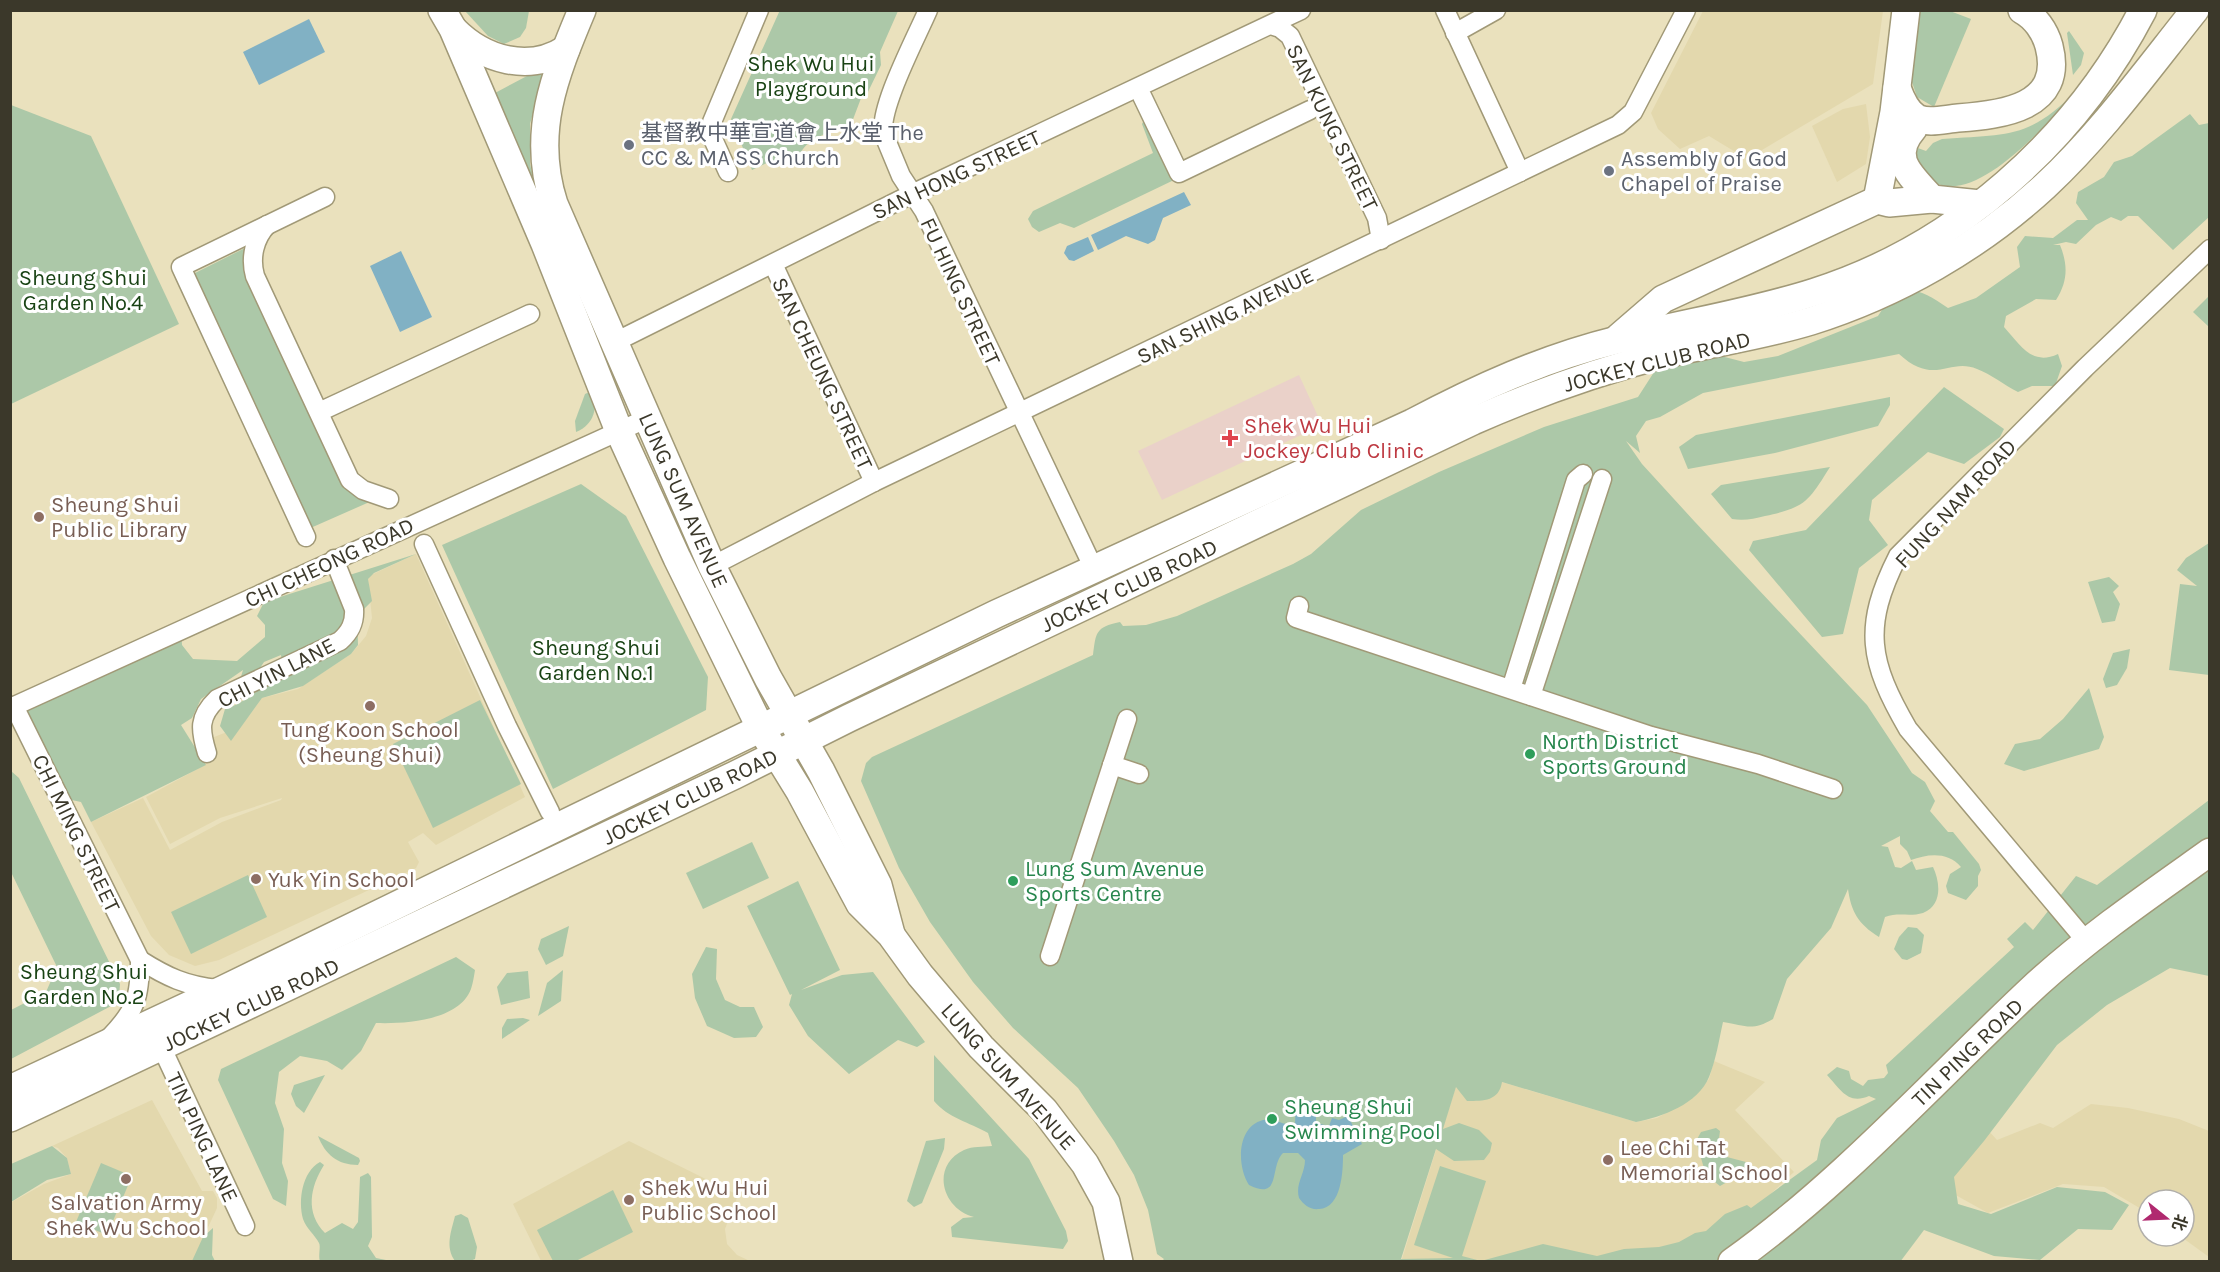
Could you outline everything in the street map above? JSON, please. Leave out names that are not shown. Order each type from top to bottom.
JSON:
[{"type":"main road","name":"LUNG SUM AVENUE","points":[[582,10],[566,49],[545,124],[545,170],[554,204],[712,566],[768,678],[805,740],[878,885],[891,934]]},
{"type":"main road","points":[[1876,200],[1897,88],[1906,10]]},
{"type":"main road","points":[[1897,88],[1914,116],[1927,121],[2005,114],[2026,105],[2042,90],[2051,61],[2049,42],[2035,20],[2022,10]]},
{"type":"main road","name":"JOCKEY CLUB ROAD","points":[[10,1089],[224,989],[789,713],[1094,569],[1412,423],[1481,387],[1533,366],[1616,340],[1816,292],[1932,239],[1980,204],[2028,164],[2068,123],[2102,81],[2143,10]]},
{"type":"main road","name":"JOCKEY CLUB ROAD","points":[[10,1118],[1513,404],[1579,379],[1634,362],[1813,320],[1881,293],[1926,271],[1989,232],[2052,180],[2087,143],[2195,10]]},
{"type":"main road","name":"LUNG SUM AVENUE","points":[[448,20],[545,244],[619,431],[677,558],[760,727],[801,792],[860,904],[891,934],[920,975],[981,1047],[1044,1110],[1085,1164],[1106,1202],[1119,1262]]},
{"type":"main road","points":[[448,20],[478,50],[515,61],[535,62],[553,57],[566,49]]},
{"type":"main road","points":[[1927,121],[1910,133],[1903,143],[1902,154],[1908,174],[1932,199]]},
{"type":"main road","name":"JOCKEY CLUB ROAD","points":[[1616,340],[1663,299],[1876,200],[1889,203],[1932,199],[1980,204]]},
{"type":"main road","name":"TIN PING ROAD","points":[[1732,1262],[1782,1225],[1842,1172],[2029,992],[2086,941],[2210,852]]},
{"type":"street","points":[[728,172],[713,139],[712,122],[759,10]]},
{"type":"street","name":"FU HING STREET","points":[[928,10],[887,106],[882,128],[901,176],[914,193],[1012,400],[1022,413],[1094,569]]},
{"type":"street","name":"SAN HONG STREET","points":[[613,343],[914,193],[1301,10]]},
{"type":"street","points":[[1445,10],[1520,172]]},
{"type":"street","points":[[1455,33],[1496,10]]},
{"type":"street","name":"SAN SHING AVENUE","points":[[712,566],[874,482],[1022,413],[1627,120],[1686,10]]},
{"type":"street","name":"SAN KUNG STREET","points":[[1271,25],[1280,28],[1290,36],[1377,218],[1381,240]]},
{"type":"street","points":[[1142,96],[1179,173],[1310,110]]},
{"type":"street","points":[[306,537],[181,267],[325,197]]},
{"type":"street","points":[[270,223],[262,230],[254,249],[252,266],[255,276],[350,480],[363,490],[389,499]]},
{"type":"street","name":"FUNG NAM ROAD","points":[[2086,941],[1908,729],[1886,690],[1873,645],[1875,616],[1886,580],[1898,556],[2074,379],[2210,249]]},
{"type":"street","name":"SAN CHEUNG STREET","points":[[773,264],[874,482]]},
{"type":"street","points":[[319,412],[530,314]]},
{"type":"street","name":"CHI CHEONG ROAD","points":[[12,707],[648,418]]},
{"type":"street","points":[[1511,689],[1576,480],[1583,474]]},
{"type":"street","points":[[1531,696],[1602,479]]},
{"type":"street","points":[[423,544],[550,812]]},
{"type":"street","name":"CHI YIN LANE","points":[[207,753],[201,722],[207,709],[217,699],[340,641],[348,634],[355,617],[354,609],[334,559]]},
{"type":"street","points":[[1299,606],[1296,618],[1651,736],[1758,764],[1833,789]]},
{"type":"street","name":"CHI MING STREET","points":[[12,707],[140,960],[140,992],[129,1017],[104,1045]]},
{"type":"street","points":[[1050,956],[1127,719]]},
{"type":"street","points":[[1112,765],[1139,774]]},
{"type":"street","points":[[140,960],[163,974],[193,987],[224,989]]},
{"type":"street","name":"TIN PING LANE","points":[[161,1046],[245,1226]]},
{"type":"shaded area","points":[[1703,11],[1883,11],[1873,84],[1747,159],[1709,136],[1680,149],[1658,129],[1651,113]]},
{"type":"shaded area","points":[[1866,104],[1870,137],[1866,164],[1837,182],[1812,126],[1843,109]]},
{"type":"shaded area","name":"Shek Wu Hui Jockey Club Clinic","points":[[1299,375],[1322,425],[1162,500],[1138,451]]},
{"type":"shaded area","points":[[416,554],[525,797],[436,845],[423,833],[408,842],[419,862],[416,868],[219,960],[195,966],[169,955],[151,936],[91,822],[143,798],[170,850],[222,822],[281,800],[282,798],[220,818],[170,844],[146,797],[205,765],[196,744],[227,732],[231,740],[262,698],[298,689],[351,654],[366,636],[372,618],[368,579],[371,575]]},
{"type":"shaded area","name":"Lee Chi Tat Memorial School","points":[[1714,1061],[1765,1082],[1735,1110],[1794,1172],[1762,1202],[1725,1228],[1644,1262],[1401,1262],[1461,1070],[1636,1122],[1657,1118],[1694,1097],[1709,1079]]},
{"type":"shaded area","name":"Salvation Army Shek Wu School","points":[[152,1100],[202,1191],[213,1191],[217,1198],[217,1208],[192,1262],[11,1261],[10,1203],[44,1184],[71,1174],[67,1158],[58,1148],[52,1146]]},
{"type":"shaded area","points":[[2091,1104],[2128,1108],[2179,1119],[2209,1131],[2209,1257],[2196,1248],[2196,1188],[2136,1188],[2136,1206],[2104,1187],[2063,1184],[1988,1213],[1943,1188],[1986,1128],[1997,1140],[2040,1123],[2053,1128]]},
{"type":"shaded area","name":"Shek Wu Hui Public School","points":[[629,1141],[738,1195],[725,1229],[727,1244],[737,1255],[750,1261],[541,1261],[513,1204]]},
{"type":"green space","name":"Shek Wu Hui Playground","points":[[780,10],[898,11],[880,52],[881,65],[867,94],[863,93],[852,122],[812,141],[796,157],[786,163],[778,166],[771,161],[752,170],[731,119]]},
{"type":"green space","points":[[465,11],[529,11],[526,28],[520,37],[504,44],[488,36]]},
{"type":"green space","points":[[1920,11],[1950,11],[1971,19],[1934,107],[1917,97],[1911,79]]},
{"type":"green space","points":[[2069,31],[2084,53],[2081,65],[2073,75],[2067,33]]},
{"type":"green space","points":[[546,66],[530,124],[530,164],[534,181],[531,182],[495,93]]},
{"type":"green space","points":[[2078,89],[2052,119],[2015,154],[1975,181],[1955,186],[1938,184],[1921,169],[1915,147],[1926,151],[1933,143],[1942,139],[2001,134],[2031,126],[2061,106]]},
{"type":"green space","name":"Sheung Shui Garden No.4","points":[[11,105],[91,136],[179,324],[11,404]]},
{"type":"green space","points":[[2190,114],[2199,125],[2209,123],[2209,217],[2173,250],[2138,216],[2128,216],[2121,221],[2111,217],[2096,225],[2076,244],[2066,242],[2053,245],[2060,245],[2065,266],[2065,280],[2056,300],[2036,299],[2006,316],[2004,327],[2028,352],[2041,358],[2058,354],[2062,366],[2055,386],[2032,386],[2018,392],[1977,369],[1958,366],[1932,370],[1922,369],[1899,354],[1703,393],[1660,417],[1646,421],[1636,436],[1640,453],[1626,441],[1642,464],[1867,705],[1912,773],[1925,782],[1935,801],[1930,811],[1948,832],[1953,832],[1979,864],[1981,870],[1978,876],[1978,886],[1966,900],[1948,893],[1946,886],[1950,874],[1961,867],[1956,862],[1937,855],[1911,860],[1907,851],[1900,844],[1900,836],[1881,846],[1888,847],[1895,867],[1901,868],[1912,861],[1916,870],[1933,867],[1938,886],[1934,905],[1923,913],[1885,917],[1879,937],[1857,916],[1851,904],[1848,889],[1831,928],[1787,979],[1773,1019],[1753,1026],[1723,1022],[1714,1064],[1704,1086],[1688,1102],[1668,1113],[1636,1122],[1502,1082],[1498,1093],[1490,1099],[1479,1101],[1467,1101],[1456,1087],[1443,1129],[1459,1123],[1479,1130],[1492,1143],[1490,1152],[1484,1160],[1454,1161],[1436,1149],[1401,1259],[1453,1258],[1414,1245],[1440,1166],[1486,1181],[1462,1256],[1481,1261],[1543,1244],[1597,1256],[1624,1249],[1659,1247],[1706,1231],[1725,1214],[1747,1205],[1751,1208],[1817,1160],[1821,1140],[1837,1118],[1876,1099],[1869,1096],[1856,1099],[1850,1097],[1841,1091],[1827,1075],[1837,1067],[1849,1071],[1851,1079],[1863,1086],[1868,1080],[1884,1078],[1888,1073],[1886,1065],[2014,947],[2007,939],[2025,922],[2033,930],[2076,876],[2097,885],[2209,800],[2209,976],[2170,968],[2107,1005],[2057,1045],[1954,1177],[1958,1204],[1991,1214],[2057,1187],[2105,1192],[2129,1205],[2112,1230],[2078,1229],[2040,1260],[1994,1256],[1924,1230],[1900,1262],[1162,1261],[1164,1259],[1157,1254],[1148,1210],[1134,1175],[1078,1088],[1013,1028],[973,982],[930,922],[899,868],[861,781],[866,763],[872,757],[1093,655],[1096,636],[1106,626],[1120,622],[1123,626],[1146,625],[1177,616],[1293,564],[1311,554],[1361,510],[1439,472],[1544,427],[1638,397],[1656,369],[1717,355],[1744,362],[1778,356],[1878,316],[1886,304],[1902,292],[1910,291],[1927,295],[1948,308],[1976,298],[2020,267],[2017,247],[2025,236],[2053,238],[2077,220],[2088,220],[2076,203],[2078,192],[2104,177],[2114,162],[2132,156]]},
{"type":"green space","points":[[1146,116],[1163,116],[1174,180],[1074,228],[1060,223],[1039,232],[1032,227],[1028,219],[1033,211],[1153,153],[1142,124]]},
{"type":"green space","points":[[245,248],[248,279],[346,484],[374,500],[306,530],[189,276]]},
{"type":"green space","points":[[2209,296],[2209,327],[2193,312]]},
{"type":"green space","points":[[1944,387],[2004,429],[2000,437],[1964,464],[1928,452],[1872,500],[1869,520],[1888,545],[1859,568],[1843,634],[1822,637],[1749,550],[1753,541],[1806,530]]},
{"type":"green space","points":[[594,390],[595,409],[591,420],[576,432],[575,421],[585,394]]},
{"type":"green space","points":[[1890,397],[1890,405],[1878,426],[1775,453],[1688,469],[1679,447],[1696,435]]},
{"type":"green space","points":[[1830,467],[1811,496],[1805,501],[1798,506],[1761,517],[1745,520],[1732,519],[1711,494],[1721,485]]},
{"type":"green space","name":"Sheung Shui Garden No.1","points":[[581,484],[626,516],[708,677],[706,710],[553,789],[442,545]]},
{"type":"green space","points":[[2209,543],[2209,675],[2169,670],[2180,584],[2197,586],[2177,570],[2186,558]]},
{"type":"green space","points":[[416,554],[374,573],[368,579],[372,601],[357,616],[358,645],[351,654],[303,686],[262,698],[231,741],[220,726],[225,709],[247,698],[283,672],[281,655],[264,662],[254,677],[239,683],[243,670],[201,699],[192,718],[181,725],[206,765],[91,822],[81,802],[67,799],[14,706],[181,630],[182,645],[193,659],[237,661],[265,637],[265,625],[257,616],[264,602]]},
{"type":"green space","points":[[2109,577],[2119,586],[2113,592],[2120,604],[2115,621],[2102,623],[2088,582]]},
{"type":"green space","points":[[2130,649],[2127,668],[2117,685],[2106,688],[2103,679],[2113,653]]},
{"type":"green space","points":[[2089,688],[2104,737],[2099,749],[2024,771],[2004,764],[2015,744],[2040,739],[2063,719]]},
{"type":"green space","points":[[480,700],[521,784],[433,828],[393,744]]},
{"type":"green space","name":"Sheung Shui Garden No.2","points":[[11,771],[19,778],[120,984],[119,997],[113,1005],[11,1059],[11,1010],[46,992],[57,967],[11,872]]},
{"type":"green space","points":[[752,842],[769,878],[703,909],[686,873]]},
{"type":"green space","points":[[248,875],[267,917],[191,954],[171,912]]},
{"type":"green space","points":[[798,881],[840,970],[801,990],[842,975],[873,972],[925,1042],[917,1047],[898,1040],[849,1074],[808,1036],[789,1005],[792,994],[790,995],[747,906]]},
{"type":"green space","points":[[569,926],[563,956],[546,965],[538,949],[541,939]]},
{"type":"green space","points":[[1908,927],[1917,928],[1924,935],[1921,953],[1907,960],[1902,959],[1894,949],[1899,937]]},
{"type":"green space","points":[[706,947],[717,949],[716,979],[725,1000],[740,1007],[754,1007],[763,1027],[756,1037],[734,1038],[707,1026],[695,998],[692,974]]},
{"type":"green space","points":[[456,957],[475,970],[471,989],[465,1000],[455,1008],[443,1014],[415,1021],[376,1023],[361,1051],[342,1070],[327,1061],[300,1056],[279,1072],[275,1103],[284,1129],[282,1163],[288,1181],[286,1206],[273,1199],[218,1080],[221,1069]]},
{"type":"green space","points":[[563,970],[561,1001],[538,1016],[547,983]]},
{"type":"green space","points":[[528,971],[530,998],[501,1005],[497,987],[507,973]]},
{"type":"green space","points":[[507,1019],[530,1020],[502,1039],[502,1028]]},
{"type":"green space","points":[[934,1055],[1029,1159],[1066,1231],[1068,1241],[1063,1249],[952,1237],[951,1227],[963,1218],[974,1217],[963,1212],[948,1197],[944,1187],[947,1166],[953,1157],[964,1150],[992,1146],[988,1133],[952,1116],[934,1101]]},
{"type":"green space","points":[[325,1075],[304,1113],[296,1106],[291,1094],[294,1085]]},
{"type":"green space","points":[[1716,1128],[1720,1131],[1718,1146],[1727,1157],[1746,1162],[1743,1173],[1720,1186],[1706,1175],[1696,1141],[1701,1132]]},
{"type":"green space","points":[[318,1136],[359,1158],[358,1165],[338,1161],[324,1148]]},
{"type":"green space","points":[[945,1138],[944,1149],[922,1203],[914,1207],[907,1201],[926,1141]]},
{"type":"green space","points":[[52,1146],[67,1158],[71,1174],[47,1180],[11,1202],[11,1164]]},
{"type":"green space","points":[[320,1162],[324,1165],[315,1182],[312,1200],[314,1217],[319,1225],[325,1233],[342,1223],[353,1229],[358,1222],[360,1177],[368,1173],[371,1177],[372,1237],[368,1246],[376,1258],[391,1261],[320,1261],[320,1244],[303,1219],[301,1195],[309,1172]]},
{"type":"green space","points":[[101,1163],[132,1176],[107,1235],[76,1222]]},
{"type":"green space","points":[[613,1190],[633,1232],[576,1261],[553,1261],[537,1230]]},
{"type":"green space","points":[[461,1214],[468,1218],[477,1247],[475,1259],[470,1261],[455,1261],[450,1250],[455,1216]]},
{"type":"green space","points":[[213,1228],[212,1255],[215,1261],[192,1261],[203,1237]]},
{"type":"water","points":[[309,19],[325,52],[259,85],[243,52]]},
{"type":"water","points":[[1184,192],[1191,205],[1163,218],[1155,240],[1148,244],[1126,236],[1098,250],[1091,235]]},
{"type":"water","points":[[1088,237],[1094,251],[1074,261],[1069,260],[1064,253],[1067,246]]},
{"type":"water","points":[[401,251],[432,317],[400,332],[370,266]]},
{"type":"water","points":[[1296,1101],[1316,1101],[1316,1123],[1329,1126],[1332,1118],[1339,1120],[1348,1116],[1362,1144],[1343,1155],[1340,1187],[1337,1195],[1327,1207],[1313,1209],[1299,1198],[1298,1188],[1305,1160],[1298,1153],[1283,1153],[1276,1166],[1271,1186],[1266,1189],[1249,1185],[1242,1168],[1241,1148],[1248,1131],[1254,1124],[1267,1119],[1295,1124]]},
{"type":"place","name":"基督教中華宣道會上水堂 The CC & MA SS Church","points":[[629,145]]},
{"type":"place","name":"Assembly of God Chapel of Praise","points":[[1609,171]]},
{"type":"place","name":"Shek Wu Hui Jockey Club Clinic","points":[[1230,438]]},
{"type":"place","name":"Sheung Shui Public Library","points":[[39,517]]},
{"type":"place","name":"Tung Koon School (Sheung Shui)","points":[[370,706]]},
{"type":"place","name":"North District Sports Ground","points":[[1530,754]]},
{"type":"place","name":"Yuk Yin School","points":[[256,879]]},
{"type":"place","name":"Lung Sum Avenue Sports Centre","points":[[1013,881]]},
{"type":"place","name":"Sheung Shui Swimming Pool","points":[[1272,1119]]},
{"type":"place","name":"Lee Chi Tat Memorial School","points":[[1608,1160]]},
{"type":"place","name":"Salvation Army Shek Wu School","points":[[126,1179]]},
{"type":"place","name":"Shek Wu Hui Public School","points":[[629,1200]]}]
